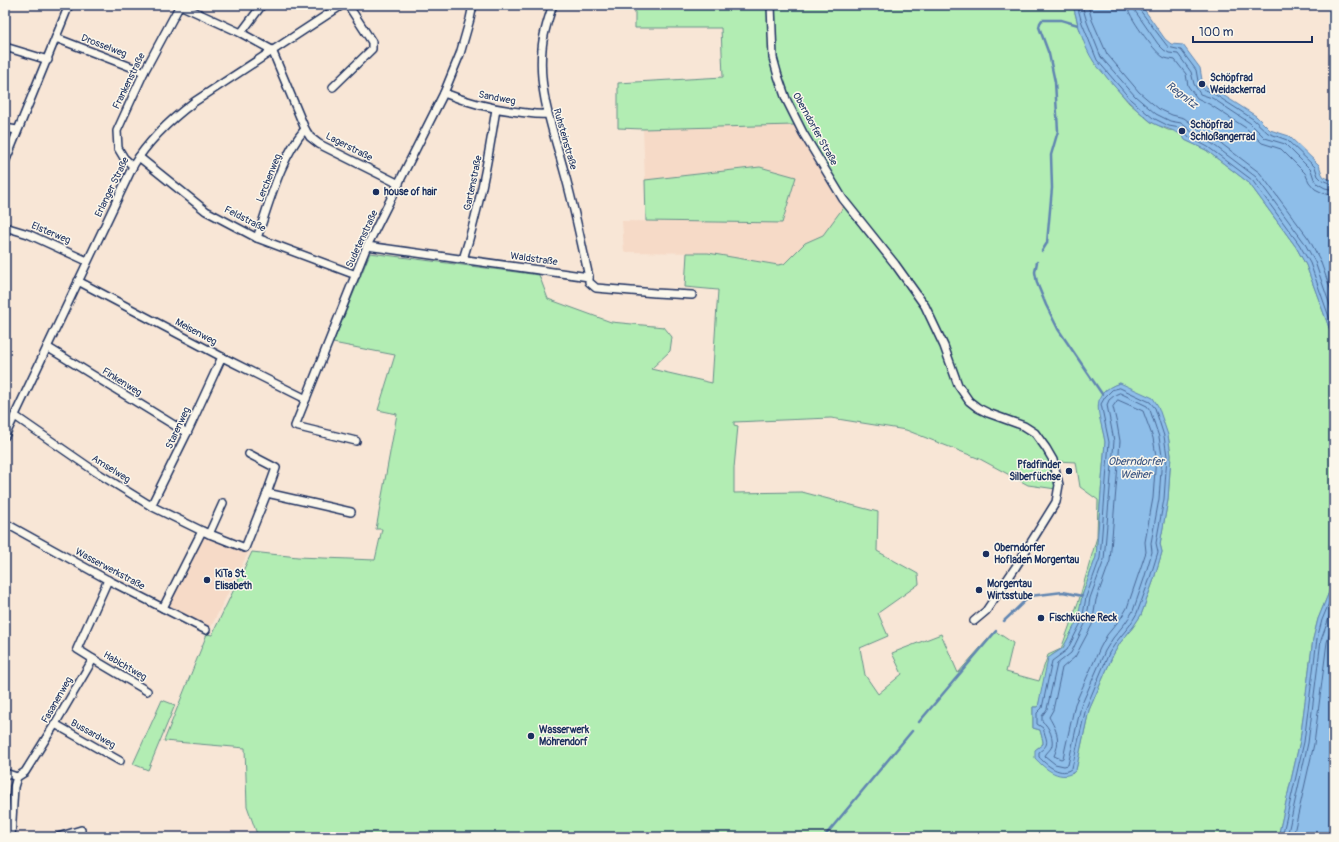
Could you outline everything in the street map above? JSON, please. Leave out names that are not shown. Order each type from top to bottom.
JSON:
[{"type":"street","points":[[5,162],[17,130],[48,60],[69,5]]},
{"type":"street","points":[[180,5],[241,33],[272,50]]},
{"type":"street","name":"Frankenstraße","points":[[133,166],[124,158],[118,148],[117,131],[144,72],[180,5]]},
{"type":"street","points":[[241,33],[262,5]]},
{"type":"street","name":"Erlanger Straße","points":[[5,436],[87,261],[139,156],[155,136],[178,114],[272,50],[342,5]]},
{"type":"street","points":[[333,87],[372,49],[373,46],[372,42],[348,5]]},
{"type":"street","name":"Sudetenstraße","points":[[356,441],[295,426],[367,246],[444,93],[460,54],[473,5]]},
{"type":"street","name":"Ruhsteinstraße","points":[[553,5],[544,32],[541,56],[547,114],[564,171],[589,277]]},
{"type":"street","name":"Oberndorfer Straße","points":[[771,5],[773,58],[786,99],[843,199],[925,306],[944,346],[958,385],[969,401],[988,413],[1024,426],[1035,433],[1046,448],[1055,466],[1059,485],[1056,502],[1007,580],[983,614],[974,621]]},
{"type":"street","name":"Drosselweg","points":[[56,38],[144,72]]},
{"type":"street","points":[[5,47],[48,60]]},
{"type":"street","name":"Lagerstraße","points":[[272,50],[305,129],[310,137],[319,144],[399,184]]},
{"type":"street","name":"Sandweg","points":[[444,93],[466,102],[496,109],[538,115],[547,114]]},
{"type":"street","name":"Gartenstraße","points":[[463,259],[473,229],[482,191],[496,109]]},
{"type":"street","points":[[5,128],[17,130]]},
{"type":"street","name":"Lerchenweg","points":[[257,238],[286,159],[299,136],[305,129]]},
{"type":"street","name":"Feldstraße","points":[[139,156],[206,211],[257,238],[356,275]]},
{"type":"street","name":"Elsterweg","points":[[5,227],[28,234],[87,261]]},
{"type":"street","name":"Waldstraße","points":[[367,246],[589,277]]},
{"type":"street","points":[[589,277],[589,282],[596,288],[692,295]]},
{"type":"street","name":"Meisenweg","points":[[78,281],[222,357],[306,399]]},
{"type":"street","name":"Finkenweg","points":[[47,347],[187,434]]},
{"type":"street","name":"Starenweg","points":[[151,506],[187,434],[222,357]]},
{"type":"street","name":"Amselweg","points":[[15,416],[96,472],[151,506],[205,533],[245,548],[276,468],[248,454]]},
{"type":"street","points":[[266,493],[351,512]]},
{"type":"street","points":[[163,608],[223,504]]},
{"type":"street","name":"Wasserwerkstraße","points":[[5,523],[108,580],[206,630]]},
{"type":"street","points":[[93,659],[77,649],[108,580]]},
{"type":"street","name":"Habichtweg","points":[[93,659],[147,691]]},
{"type":"street","name":"Fasanenweg","points":[[17,777],[25,772],[93,659]]},
{"type":"street","name":"Bussardweg","points":[[55,724],[120,760]]},
{"type":"street","points":[[5,773],[17,777],[14,787],[8,828],[11,837]]},
{"type":"street","points":[[58,837],[81,830]]},
{"type":"shaded area","points":[[794,125],[848,201],[823,235],[805,243],[784,264],[778,265],[708,253],[624,252],[622,221],[782,223],[796,178],[760,167],[645,180],[643,129]]},
{"type":"shaded area","name":"KiTa St. Elisabeth","points":[[203,535],[248,553],[210,629],[167,607]]},
{"type":"green space","points":[[635,5],[1073,5],[1078,25],[1094,62],[1129,103],[1151,122],[1168,130],[1177,131],[1185,140],[1206,150],[1249,183],[1296,247],[1306,265],[1334,341],[1334,580],[1318,619],[1313,639],[1300,741],[1278,837],[258,837],[247,806],[245,748],[164,741],[207,634],[212,635],[252,552],[298,557],[375,560],[382,529],[376,529],[397,414],[378,410],[395,355],[333,343],[370,253],[539,275],[548,299],[611,322],[664,327],[672,337],[670,351],[651,369],[712,383],[718,290],[685,287],[687,253],[708,253],[778,265],[784,264],[805,243],[823,235],[848,201],[794,125],[643,129],[618,128],[618,83],[723,77],[721,28],[635,28]],"holes":[[[1120,383],[1168,435],[1171,455],[1168,500],[1160,544],[1162,552],[1141,615],[1113,655],[1089,710],[1076,770],[1072,774],[1035,750],[1043,744],[1043,741],[1040,730],[1033,728],[1033,707],[1038,707],[1051,656],[1063,648],[1078,619],[1082,596],[1096,557],[1105,442],[1099,407],[1104,393],[1110,387]],[[831,418],[906,430],[980,459],[1028,485],[1056,489],[1055,461],[1076,462],[1080,487],[1098,500],[1097,537],[1079,600],[1061,649],[1048,655],[1039,681],[1006,672],[1013,643],[995,631],[958,673],[941,634],[892,653],[902,674],[878,694],[865,675],[860,648],[888,636],[878,613],[919,584],[918,574],[877,551],[878,512],[802,492],[734,493],[734,468],[738,426],[734,425],[734,422]]]},
{"type":"green space","points":[[760,167],[796,177],[782,223],[646,221],[645,180]]},
{"type":"green space","points":[[162,700],[175,705],[148,770],[133,764]]},
{"type":"water","name":"Regnitz","points":[[1073,5],[1141,5],[1165,39],[1171,44],[1183,45],[1200,68],[1202,80],[1206,87],[1215,90],[1256,116],[1270,130],[1289,136],[1319,165],[1324,177],[1334,181],[1334,341],[1306,265],[1296,247],[1249,183],[1206,150],[1185,140],[1183,136],[1174,131],[1153,123],[1128,101],[1090,56],[1081,35]]},
{"type":"water","name":"Oberndorfer Weiher","points":[[1120,383],[1153,398],[1158,406],[1168,435],[1171,455],[1168,500],[1160,544],[1162,552],[1141,615],[1113,655],[1089,710],[1076,770],[1071,774],[1059,775],[1048,770],[1035,758],[1035,750],[1043,744],[1043,741],[1040,730],[1033,728],[1033,707],[1038,707],[1048,658],[1063,648],[1078,619],[1082,596],[1096,557],[1105,442],[1098,407],[1099,400],[1103,393],[1109,388]]},
{"type":"water","points":[[1334,580],[1334,837],[1278,837],[1300,741],[1313,639],[1318,619]]},
{"type":"waterway","points":[[1042,251],[1047,243],[1052,188],[1051,155],[1058,131],[1055,82],[1049,54],[1039,27],[1042,20],[1061,20],[1078,25]]},
{"type":"waterway","points":[[1037,262],[1035,272],[1037,283],[1046,305],[1058,329],[1102,394]]},
{"type":"waterway","points":[[1004,621],[1030,596],[1063,592],[1082,596]]},
{"type":"waterway","points":[[919,722],[996,631]]},
{"type":"waterway","points":[[824,837],[912,731]]},
{"type":"place","name":"Schöpfrad Weidackerrad","points":[[1202,84]]},
{"type":"place","name":"Schöpfrad Schloßangerrad","points":[[1182,131]]},
{"type":"place","name":"house of hair","points":[[376,192]]},
{"type":"place","name":"Pfadfinder Silberfüchse","points":[[1069,471]]},
{"type":"place","name":"Oberndorfer Hofladen Morgentau","points":[[986,554]]},
{"type":"place","name":"KiTa St. Elisabeth","points":[[207,580]]},
{"type":"place","name":"Morgentau Wirtsstube","points":[[979,590]]},
{"type":"place","name":"Fischküche Reck","points":[[1041,618]]},
{"type":"place","name":"Wasserwerk Möhrendorf","points":[[531,736]]}]
